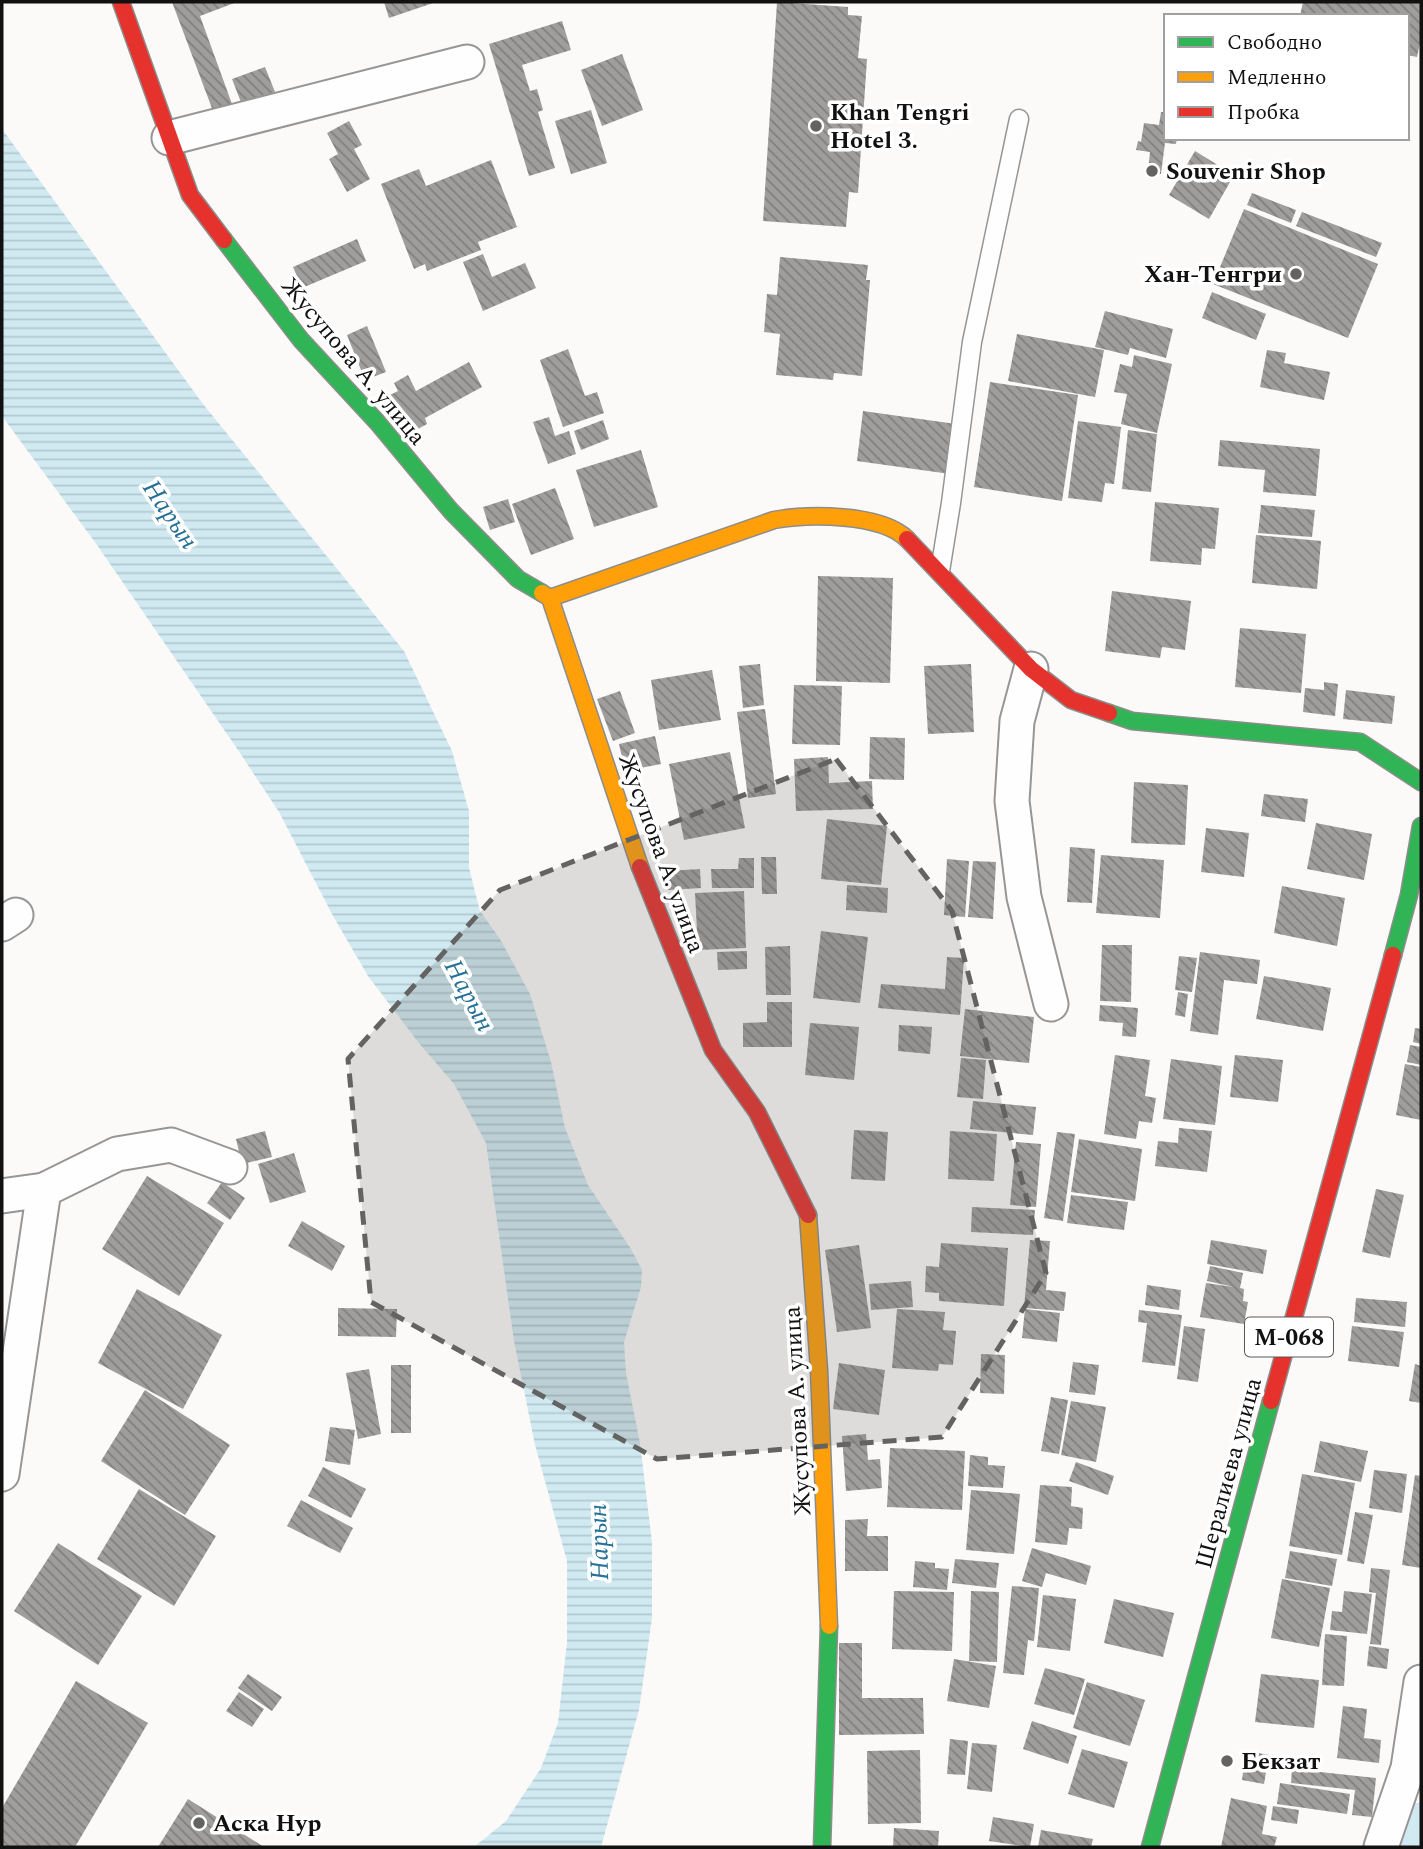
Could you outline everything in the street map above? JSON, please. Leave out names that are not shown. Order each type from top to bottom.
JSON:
[{"type":"street","name":"Жусупова А. улица","points":[[121,2],[190,195],[302,340],[377,422],[451,511],[518,579],[550,598],[648,892],[713,1050],[757,1112],[808,1214],[819,1370],[830,1604],[822,1847]]},
{"type":"street","points":[[169,138],[467,62]]},
{"type":"street","points":[[550,598],[774,520],[797,516],[875,523],[903,535],[940,570],[1031,669],[1071,700],[1132,721],[1360,742],[1421,782]]},
{"type":"street","points":[[1031,669],[1017,722],[1013,801],[1024,897],[1051,1004]]},
{"type":"street","name":"Шералиева улица","points":[[1150,1847],[1409,895],[1421,826]]},
{"type":"street","points":[[2,1196],[44,1190],[117,1154],[171,1145],[230,1167]]},
{"type":"street","points":[[2,1474],[44,1190]]},
{"type":"street","points":[[1381,1847],[1408,1768],[1421,1682]]},
{"type":"lane","points":[[940,570],[972,342],[1020,119]]},
{"type":"highlighted area","points":[[836,759],[952,911],[1046,1273],[942,1437],[657,1459],[371,1302],[348,1059],[500,890]]},
{"type":"water","name":"Нарын","points":[[2,129],[203,404],[404,651],[452,751],[469,811],[469,868],[480,911],[500,939],[530,994],[551,1062],[565,1128],[588,1185],[642,1270],[641,1287],[624,1342],[626,1373],[640,1443],[652,1542],[652,1618],[639,1710],[601,1847],[474,1847],[506,1821],[541,1768],[558,1723],[567,1642],[567,1561],[535,1445],[514,1341],[486,1143],[454,1084],[368,976],[333,916],[279,812],[238,750],[97,545],[2,416]]},
{"type":"building","points":[[172,2],[237,2],[200,16],[232,104],[213,111]]},
{"type":"building","points":[[384,2],[436,2],[389,18]]},
{"type":"building","name":"Khan Tengri Hotel 3.","points":[[777,2],[848,7],[848,15],[862,16],[858,58],[867,59],[858,193],[849,192],[846,227],[763,221]]},
{"type":"building","points":[[1303,2],[1421,2],[1421,38],[1417,57],[1409,55],[1409,14],[1300,14]]},
{"type":"building","points":[[562,21],[571,50],[522,65],[530,91],[537,89],[543,110],[538,112],[555,168],[529,176],[489,44]]},
{"type":"building","points":[[622,54],[643,110],[602,126],[581,70]]},
{"type":"building","points":[[265,67],[275,92],[242,105],[232,79]]},
{"type":"building","points":[[591,110],[607,163],[571,174],[555,121]]},
{"type":"building","points":[[1161,112],[1164,112],[1164,140],[1177,140],[1176,144],[1165,143],[1161,174],[1148,172],[1150,152],[1136,150],[1138,141],[1141,142],[1144,123],[1159,125]]},
{"type":"building","points":[[349,121],[362,145],[354,149],[370,179],[347,192],[329,159],[338,154],[327,133]]},
{"type":"building","points":[[1195,151],[1234,175],[1209,219],[1169,195]]},
{"type":"building","points":[[491,160],[517,227],[478,242],[481,250],[427,271],[425,264],[414,269],[381,184],[419,169],[426,186]]},
{"type":"building","points":[[1252,193],[1296,210],[1291,223],[1247,205]]},
{"type":"building","name":"Хан-Тенгри","points":[[1244,209],[1378,264],[1348,338],[1213,284]]},
{"type":"building","points":[[1302,212],[1382,243],[1376,257],[1296,226]]},
{"type":"building","points":[[357,239],[366,261],[302,288],[293,267]]},
{"type":"building","points":[[483,254],[492,277],[525,263],[536,288],[483,311],[463,262]]},
{"type":"building","points":[[780,257],[868,265],[866,280],[870,280],[862,376],[834,373],[833,380],[776,375],[780,334],[764,332],[767,294],[777,295]]},
{"type":"building","points":[[1212,292],[1266,314],[1256,340],[1202,318]]},
{"type":"building","points":[[1105,311],[1173,329],[1166,358],[1130,348],[1128,355],[1095,347]]},
{"type":"building","points":[[367,326],[386,372],[365,380],[347,335]]},
{"type":"building","points":[[1017,334],[1104,350],[1095,397],[1008,381]]},
{"type":"building","points":[[568,349],[585,396],[597,392],[604,413],[563,427],[540,360]]},
{"type":"building","points":[[1267,350],[1286,353],[1284,363],[1330,372],[1324,400],[1260,387]]},
{"type":"building","points":[[1134,355],[1172,364],[1157,433],[1121,424],[1127,394],[1114,392],[1120,364],[1132,367]]},
{"type":"building","points":[[469,362],[482,387],[425,418],[427,424],[409,434],[388,396],[398,391],[394,383],[408,375],[416,391]]},
{"type":"building","points":[[990,382],[1078,395],[1062,501],[974,487]]},
{"type":"building","points":[[863,411],[956,424],[950,474],[857,461]]},
{"type":"building","points":[[549,417],[555,436],[569,431],[576,454],[548,464],[533,422]]},
{"type":"building","points":[[603,420],[609,439],[581,450],[574,431]]},
{"type":"building","points":[[1078,421],[1121,427],[1114,484],[1105,483],[1102,502],[1068,498]]},
{"type":"building","points":[[1128,430],[1157,434],[1151,492],[1122,489]]},
{"type":"building","points":[[1220,440],[1320,449],[1316,496],[1263,492],[1265,470],[1218,466]]},
{"type":"building","points":[[641,450],[658,507],[594,527],[576,470]]},
{"type":"building","points":[[555,488],[574,539],[531,555],[512,504]]},
{"type":"building","points":[[508,499],[515,522],[490,530],[483,507]]},
{"type":"building","points":[[1155,502],[1219,508],[1215,549],[1202,548],[1201,565],[1150,561]]},
{"type":"building","points":[[1261,505],[1315,510],[1312,537],[1258,533]]},
{"type":"building","points":[[1256,535],[1321,541],[1317,589],[1252,583]]},
{"type":"building","points":[[818,576],[893,578],[890,683],[816,681]]},
{"type":"building","points":[[1112,591],[1191,601],[1185,650],[1162,647],[1160,658],[1105,651]]},
{"type":"building","points":[[1240,628],[1306,634],[1301,693],[1235,687]]},
{"type":"building","points":[[760,664],[764,705],[743,708],[739,666]]},
{"type":"building","points":[[971,664],[974,732],[928,734],[924,666]]},
{"type":"building","points":[[712,670],[721,720],[659,730],[651,680]]},
{"type":"building","points":[[1324,682],[1338,684],[1335,716],[1303,712],[1305,688],[1324,690]]},
{"type":"building","points":[[794,685],[842,686],[840,745],[792,744]]},
{"type":"building","points":[[1346,690],[1395,696],[1392,724],[1343,719]]},
{"type":"building","points":[[620,691],[635,733],[613,741],[597,699]]},
{"type":"building","points":[[765,709],[776,794],[748,798],[737,712]]},
{"type":"building","points":[[655,736],[661,764],[625,771],[619,744]]},
{"type":"building","points":[[870,737],[905,738],[904,780],[869,779]]},
{"type":"building","points":[[730,752],[745,828],[684,840],[669,764]]},
{"type":"building","points":[[828,757],[829,783],[872,781],[873,809],[796,811],[794,759]]},
{"type":"building","points":[[1134,782],[1188,785],[1185,845],[1131,843]]},
{"type":"building","points":[[1264,794],[1308,799],[1305,822],[1261,816]]},
{"type":"building","points":[[827,819],[887,826],[881,885],[821,879]]},
{"type":"building","points":[[1316,823],[1372,834],[1364,880],[1307,869]]},
{"type":"building","points":[[1206,828],[1249,833],[1244,877],[1201,872]]},
{"type":"building","points":[[1070,847],[1095,849],[1092,903],[1067,902]]},
{"type":"building","points":[[1101,855],[1164,860],[1160,918],[1096,913]]},
{"type":"building","points":[[761,857],[776,857],[777,894],[762,894]]},
{"type":"building","points":[[739,858],[754,858],[754,888],[712,888],[711,869],[738,869]]},
{"type":"building","points":[[947,859],[969,861],[965,917],[944,915]]},
{"type":"building","points":[[973,861],[996,862],[993,919],[968,917]]},
{"type":"building","points":[[700,869],[701,888],[668,890],[667,871]]},
{"type":"building","points":[[847,885],[888,888],[887,913],[846,910]]},
{"type":"building","points":[[1282,886],[1345,898],[1337,946],[1274,933]]},
{"type":"building","points":[[744,891],[746,948],[698,950],[695,893]]},
{"type":"building","points":[[821,931],[868,937],[860,1003],[813,998]]},
{"type":"building","points":[[1102,945],[1132,945],[1131,1002],[1100,1001]]},
{"type":"building","points":[[790,946],[791,995],[766,995],[765,947]]},
{"type":"building","points":[[747,951],[747,969],[718,970],[717,952]]},
{"type":"building","points":[[1200,952],[1260,960],[1257,984],[1224,980],[1218,1035],[1190,1031]]},
{"type":"building","points":[[1179,956],[1197,958],[1192,992],[1175,990]]},
{"type":"building","points":[[947,957],[964,958],[960,1015],[878,1008],[881,984],[945,989]]},
{"type":"building","points":[[1264,976],[1331,988],[1323,1031],[1256,1019]]},
{"type":"building","points":[[1178,992],[1188,994],[1185,1017],[1175,1015]]},
{"type":"building","points":[[767,1002],[792,1002],[792,1047],[743,1047],[743,1023],[767,1022]]},
{"type":"building","points":[[1100,1005],[1138,1008],[1136,1037],[1122,1036],[1123,1023],[1099,1021]]},
{"type":"building","points":[[965,1009],[1034,1017],[1029,1063],[960,1056]]},
{"type":"building","points":[[810,1023],[859,1027],[854,1080],[805,1075]]},
{"type":"building","points":[[899,1025],[932,1027],[930,1054],[898,1051]]},
{"type":"building","points":[[1415,1028],[1421,1029],[1421,1044],[1413,1042]]},
{"type":"building","points":[[1410,1045],[1421,1047],[1421,1065],[1407,1062]]},
{"type":"building","points":[[1115,1055],[1150,1060],[1145,1096],[1156,1098],[1152,1123],[1139,1121],[1136,1139],[1104,1134]]},
{"type":"building","points":[[1235,1055],[1283,1060],[1278,1102],[1230,1097]]},
{"type":"building","points":[[961,1058],[986,1060],[983,1099],[957,1097]]},
{"type":"building","points":[[1171,1059],[1222,1066],[1215,1125],[1163,1119]]},
{"type":"building","points":[[1405,1064],[1421,1067],[1421,1120],[1396,1115]]},
{"type":"building","points":[[973,1101],[1036,1107],[1033,1135],[970,1129]]},
{"type":"building","points":[[1179,1128],[1212,1131],[1207,1172],[1155,1166],[1158,1141],[1178,1143]]},
{"type":"building","points":[[854,1130],[888,1132],[885,1181],[851,1179]]},
{"type":"building","points":[[265,1131],[272,1157],[242,1164],[236,1139]]},
{"type":"building","points":[[950,1131],[997,1134],[994,1181],[948,1179]]},
{"type":"building","points":[[1057,1132],[1075,1134],[1063,1221],[1044,1218]]},
{"type":"building","points":[[1079,1139],[1142,1149],[1135,1201],[1071,1192]]},
{"type":"building","points":[[1016,1142],[1041,1144],[1036,1207],[1010,1205]]},
{"type":"building","points":[[294,1153],[306,1192],[270,1203],[258,1164]]},
{"type":"building","points":[[147,1176],[224,1223],[179,1296],[102,1249]]},
{"type":"building","points":[[222,1182],[245,1198],[230,1220],[207,1203]]},
{"type":"building","points":[[1376,1189],[1404,1195],[1390,1258],[1362,1252]]},
{"type":"building","points":[[1071,1195],[1128,1202],[1124,1230],[1067,1223]]},
{"type":"building","points":[[972,1207],[1035,1210],[1033,1235],[971,1232]]},
{"type":"building","points":[[302,1221],[345,1246],[332,1271],[288,1246]]},
{"type":"building","points":[[1030,1240],[1050,1241],[1046,1290],[1066,1292],[1064,1311],[1024,1308]]},
{"type":"building","points":[[1211,1240],[1267,1250],[1263,1274],[1207,1264]]},
{"type":"building","points":[[941,1243],[1008,1248],[1004,1306],[939,1301],[939,1293],[925,1292],[926,1266],[939,1267]]},
{"type":"building","points":[[859,1245],[871,1328],[837,1332],[825,1250]]},
{"type":"building","points":[[1210,1266],[1243,1273],[1240,1288],[1244,1289],[1243,1301],[1248,1302],[1244,1324],[1200,1317],[1206,1283],[1234,1287],[1207,1281]]},
{"type":"building","points":[[911,1281],[913,1307],[871,1310],[869,1284]]},
{"type":"building","points":[[1147,1285],[1181,1290],[1179,1310],[1145,1305]]},
{"type":"building","points":[[137,1289],[222,1335],[183,1409],[98,1363]]},
{"type":"building","points":[[1356,1298],[1407,1302],[1405,1327],[1354,1322]]},
{"type":"building","points":[[338,1308],[397,1309],[396,1337],[338,1336]]},
{"type":"building","points":[[897,1309],[945,1312],[943,1330],[956,1331],[953,1365],[939,1364],[938,1371],[892,1368]]},
{"type":"building","points":[[1025,1309],[1060,1313],[1057,1342],[1022,1338]]},
{"type":"building","points":[[1139,1310],[1182,1315],[1175,1366],[1142,1362],[1147,1323],[1138,1322]]},
{"type":"building","points":[[1184,1326],[1205,1329],[1198,1382],[1177,1379]]},
{"type":"building","points":[[1352,1326],[1404,1332],[1399,1367],[1348,1361]]},
{"type":"building","points":[[981,1354],[1005,1355],[1004,1394],[980,1393]]},
{"type":"building","points":[[1073,1362],[1099,1365],[1095,1395],[1069,1392]]},
{"type":"building","points":[[839,1363],[885,1370],[879,1415],[833,1409]]},
{"type":"building","points":[[1415,1364],[1421,1366],[1421,1403],[1409,1401]]},
{"type":"building","points":[[391,1365],[411,1365],[411,1433],[391,1433]]},
{"type":"building","points":[[369,1369],[381,1434],[358,1439],[346,1373]]},
{"type":"building","points":[[145,1390],[230,1445],[185,1515],[101,1461]]},
{"type":"building","points":[[1051,1397],[1068,1400],[1059,1454],[1041,1451]]},
{"type":"building","points":[[1071,1401],[1106,1407],[1096,1462],[1061,1455]]},
{"type":"building","points":[[330,1427],[355,1430],[350,1465],[325,1461]]},
{"type":"building","points":[[866,1434],[868,1460],[880,1459],[882,1488],[846,1491],[842,1436]]},
{"type":"building","points":[[1320,1441],[1368,1451],[1361,1482],[1314,1472]]},
{"type":"building","points":[[890,1448],[965,1451],[962,1510],[887,1507]]},
{"type":"building","points":[[970,1455],[988,1457],[988,1465],[1005,1466],[1003,1488],[968,1486]]},
{"type":"building","points":[[1076,1462],[1114,1476],[1108,1495],[1069,1481]]},
{"type":"building","points":[[323,1467],[366,1489],[351,1518],[308,1496]]},
{"type":"building","points":[[1374,1470],[1407,1474],[1402,1513],[1369,1508]]},
{"type":"building","points":[[1302,1474],[1355,1483],[1342,1555],[1289,1546]]},
{"type":"building","points":[[1415,1475],[1421,1476],[1421,1568],[1402,1565]]},
{"type":"building","points":[[1040,1485],[1072,1487],[1071,1506],[1083,1508],[1082,1529],[1069,1528],[1067,1545],[1035,1542]]},
{"type":"building","points":[[139,1489],[216,1536],[174,1606],[97,1559]]},
{"type":"building","points":[[971,1490],[1020,1494],[1014,1554],[966,1550]]},
{"type":"building","points":[[301,1500],[353,1528],[340,1553],[287,1526]]},
{"type":"building","points":[[1355,1512],[1373,1515],[1364,1564],[1347,1561]]},
{"type":"building","points":[[868,1519],[867,1536],[888,1536],[888,1571],[845,1571],[845,1520]]},
{"type":"building","points":[[58,1543],[142,1596],[98,1665],[14,1611]]},
{"type":"building","points":[[1032,1548],[1091,1566],[1086,1585],[1046,1573],[1042,1587],[1022,1581]]},
{"type":"building","points":[[1290,1551],[1337,1559],[1332,1586],[1285,1578]]},
{"type":"building","points":[[955,1559],[999,1563],[996,1588],[952,1583]]},
{"type":"building","points":[[915,1561],[935,1563],[935,1568],[949,1569],[947,1590],[913,1587]]},
{"type":"building","points":[[1371,1568],[1390,1570],[1381,1645],[1370,1644],[1376,1593],[1369,1592]]},
{"type":"building","points":[[1282,1579],[1330,1588],[1319,1647],[1271,1638]]},
{"type":"building","points":[[1012,1586],[1039,1588],[1034,1641],[1028,1640],[1024,1675],[1003,1673]]},
{"type":"building","points":[[894,1591],[954,1592],[952,1651],[892,1649]]},
{"type":"building","points":[[971,1591],[999,1592],[997,1662],[969,1661]]},
{"type":"building","points":[[1344,1591],[1372,1594],[1367,1634],[1330,1630],[1332,1611],[1342,1612]]},
{"type":"building","points":[[1043,1595],[1076,1599],[1070,1651],[1037,1647]]},
{"type":"building","points":[[1114,1599],[1174,1613],[1163,1657],[1104,1643]]},
{"type":"building","points":[[1325,1634],[1347,1636],[1344,1686],[1322,1685]]},
{"type":"building","points":[[839,1643],[862,1643],[862,1698],[923,1698],[924,1734],[839,1735]]},
{"type":"building","points":[[1369,1646],[1389,1649],[1387,1669],[1367,1666]]},
{"type":"building","points":[[954,1659],[996,1666],[989,1708],[947,1701]]},
{"type":"building","points":[[1045,1668],[1085,1679],[1074,1715],[1034,1704]]},
{"type":"building","points":[[248,1674],[282,1697],[272,1711],[238,1688]]},
{"type":"building","points":[[1261,1674],[1319,1680],[1314,1728],[1255,1722]]},
{"type":"building","points":[[76,1681],[148,1723],[75,1847],[2,1847],[2,1808]]},
{"type":"building","points":[[1087,1682],[1145,1700],[1130,1746],[1073,1728]]},
{"type":"building","points":[[239,1692],[264,1709],[252,1727],[226,1711]]},
{"type":"building","points":[[1343,1706],[1367,1709],[1364,1738],[1381,1740],[1379,1763],[1337,1758]]},
{"type":"building","points":[[1032,1721],[1077,1736],[1068,1764],[1023,1749]]},
{"type":"building","points":[[950,1739],[968,1741],[965,1775],[947,1774]]},
{"type":"building","points":[[972,1743],[997,1745],[992,1792],[967,1789]]},
{"type":"building","points":[[1082,1749],[1128,1762],[1114,1808],[1068,1794]]},
{"type":"building","points":[[920,1750],[921,1823],[868,1824],[867,1751]]},
{"type":"building","points":[[1246,1751],[1269,1755],[1264,1784],[1242,1780]]},
{"type":"building","points":[[1292,1769],[1376,1778],[1372,1817],[1352,1815],[1355,1790],[1291,1783]]},
{"type":"building","points":[[1280,1783],[1350,1794],[1347,1814],[1277,1804]]},
{"type":"building","points":[[1231,1798],[1267,1806],[1262,1834],[1277,1837],[1274,1847],[1221,1847]]},
{"type":"building","name":"Аска Нур","points":[[188,1799],[264,1847],[158,1847]]},
{"type":"building","points":[[1273,1806],[1299,1810],[1297,1824],[1271,1820]]},
{"type":"building","points":[[993,1817],[1034,1824],[1030,1847],[989,1841]]},
{"type":"building","points":[[894,1828],[939,1831],[938,1847],[893,1847]]},
{"type":"building","points":[[1041,1830],[1093,1839],[1091,1847],[1038,1847]]},
{"type":"waterway","points":[[1412,1847],[1421,1820]]},
{"type":"traffic: fast","points":[[224,240],[301,340],[377,422],[451,511],[518,579],[542,593]]},
{"type":"traffic: fast","points":[[1109,713],[1132,721],[1360,742],[1421,782]]},
{"type":"traffic: fast","points":[[1393,955],[1409,895],[1421,826]]},
{"type":"traffic: fast","points":[[1150,1847],[1271,1401]]},
{"type":"traffic: fast","points":[[822,1847],[829,1626]]},
{"type":"traffic: slow","points":[[550,598],[774,520],[805,517],[862,520],[895,530],[907,539]]},
{"type":"traffic: slow","points":[[542,593],[550,598],[640,867]]},
{"type":"traffic: slow","points":[[808,1215],[819,1370],[829,1626]]},
{"type":"traffic: jam","points":[[121,2],[190,195],[224,240]]},
{"type":"traffic: jam","points":[[907,539],[1031,669],[1071,700],[1109,713]]},
{"type":"traffic: jam","points":[[640,867],[713,1050],[757,1112],[808,1215]]},
{"type":"traffic: jam","points":[[1271,1401],[1393,955]]},
{"type":"place","name":"Khan Tengri Hotel 3.","points":[[816,126]]},
{"type":"place","name":"Souvenir Shop","points":[[1152,171]]},
{"type":"place","name":"Хан-Тенгри","points":[[1296,274]]},
{"type":"place","name":"Бекзат","points":[[1227,1761]]},
{"type":"place","name":"Аска Нур","points":[[199,1823]]}]
